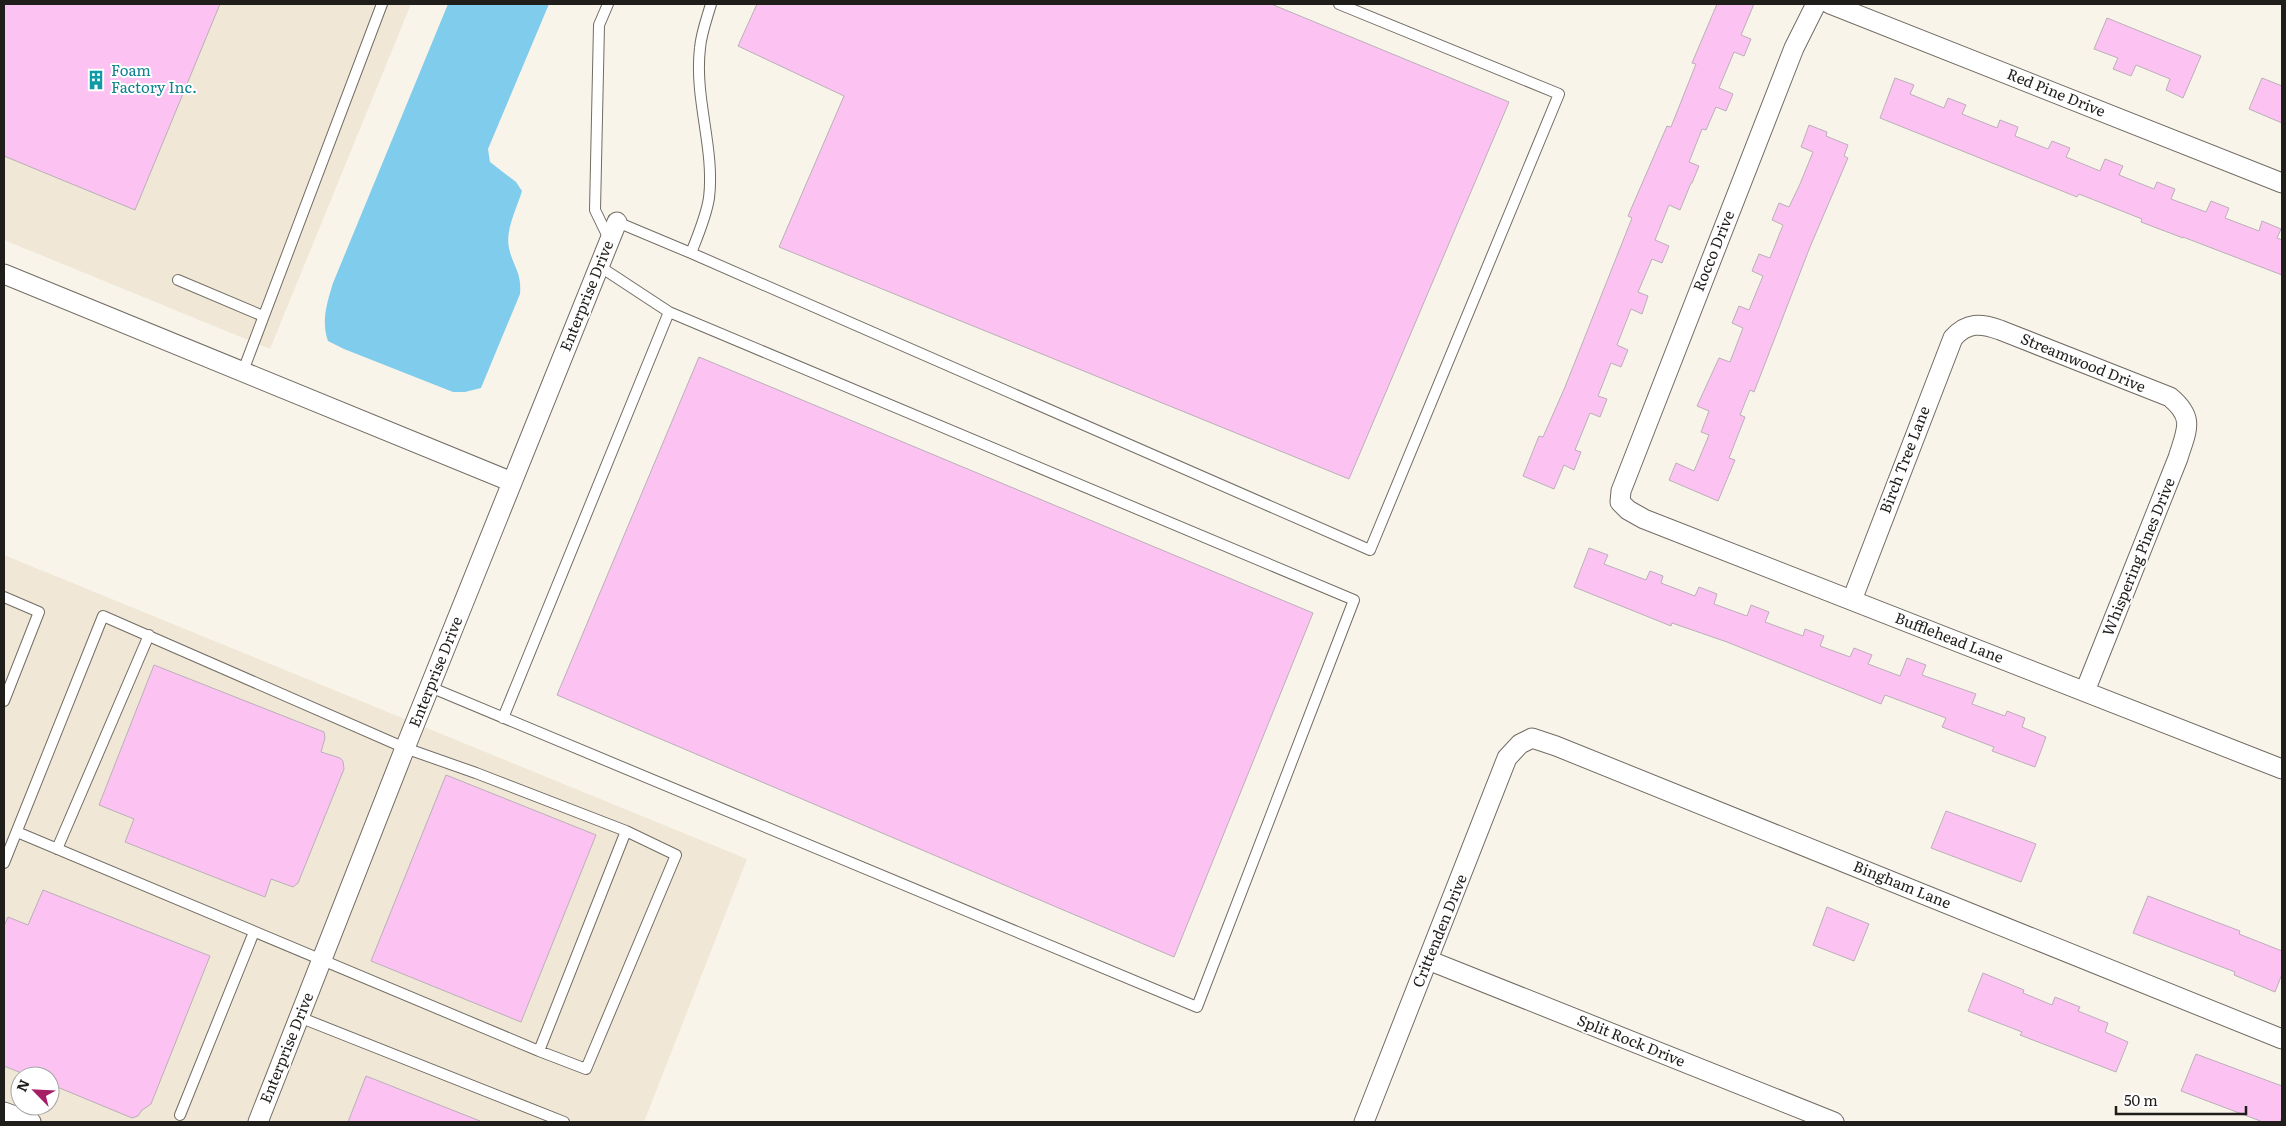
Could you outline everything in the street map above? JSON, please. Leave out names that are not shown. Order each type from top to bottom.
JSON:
[{"type":"street","name":"Rocco Drive","points":[[1620,502],[1621,491],[1698,291],[1794,48],[1816,4]]},
{"type":"street","name":"Red Pine Drive","points":[[1830,4],[2282,183]]},
{"type":"street","name":"Enterprise Drive","points":[[258,1122],[405,748],[617,222]]},
{"type":"street","points":[[4,274],[512,482]]},
{"type":"street","name":"Streamwood Drive","points":[[1967,326],[1978,324],[1988,326],[2170,397],[2185,411],[2187,422]]},
{"type":"street","name":"Birch Tree Lane","points":[[1852,600],[1947,350],[1960,329],[1967,326]]},
{"type":"street","name":"Whispering Pines Drive","points":[[2085,691],[2178,458],[2187,422]]},
{"type":"street","name":"Bufflehead Lane","points":[[1620,502],[1628,510],[1644,519],[2282,769]]},
{"type":"street","name":"Bingham Lane","points":[[1520,744],[1532,738],[1556,746],[2282,1039]]},
{"type":"street","name":"Crittenden Drive","points":[[1364,1122],[1507,758],[1520,744]]},
{"type":"street","name":"Split Rock Drive","points":[[1428,960],[1834,1122]]},
{"type":"street","points":[[4,1112],[31,1122]]},
{"type":"lane","points":[[243,371],[382,4]]},
{"type":"lane","points":[[608,4],[599,25],[595,210],[610,240]]},
{"type":"lane","points":[[691,253],[703,223],[709,198],[710,168],[700,99],[700,48],[711,4]]},
{"type":"lane","points":[[617,222],[1370,550],[1559,94],[1339,4]]},
{"type":"lane","points":[[430,688],[1197,1007],[1354,600],[669,312],[599,266]]},
{"type":"lane","points":[[178,280],[263,316]]},
{"type":"lane","points":[[503,718],[669,312]]},
{"type":"lane","points":[[4,598],[39,612],[4,701]]},
{"type":"lane","points":[[4,863],[16,832],[103,616],[405,748],[476,773],[626,831],[676,855],[586,1069],[321,961],[16,832]]},
{"type":"lane","points":[[57,849],[149,635]]},
{"type":"lane","points":[[539,1051],[626,831]]},
{"type":"lane","points":[[180,1115],[254,932]]},
{"type":"lane","points":[[299,1017],[564,1122]]},
{"type":"shaded area","points":[[4,4],[411,4],[270,349],[4,240]]},
{"type":"shaded area","points":[[4,555],[747,859],[644,1122],[4,1122]]},
{"type":"water","points":[[448,4],[549,4],[488,149],[490,162],[516,182],[522,191],[512,219],[508,241],[520,280],[520,294],[481,388],[465,392],[453,392],[344,349],[328,341],[325,326],[327,305],[333,283]]},
{"type":"building","name":"Foam Factory Inc.","points":[[4,4],[220,4],[135,210],[4,156]]},
{"type":"building","points":[[757,4],[1271,4],[1509,102],[1349,479],[779,247],[844,96],[738,46]]},
{"type":"building","points":[[1717,4],[1754,4],[1741,35],[1751,39],[1744,56],[1734,52],[1719,88],[1733,94],[1726,111],[1716,107],[1706,130],[1702,129],[1689,162],[1699,166],[1692,183],[1680,210],[1669,205],[1655,240],[1669,246],[1662,263],[1652,259],[1638,292],[1648,296],[1642,314],[1631,309],[1617,345],[1628,350],[1621,367],[1611,363],[1598,396],[1607,399],[1600,417],[1590,413],[1575,450],[1581,452],[1574,470],[1564,465],[1554,489],[1523,476],[1539,436],[1543,437],[1565,387],[1632,218],[1628,216],[1667,126],[1671,127],[1696,64],[1692,63]]},
{"type":"building","points":[[2107,18],[2201,56],[2183,98],[2166,90],[2170,79],[2136,65],[2131,76],[2113,69],[2118,58],[2094,49]]},
{"type":"building","points":[[1895,78],[1914,85],[1910,94],[1944,108],[1948,98],[1966,105],[1962,114],[1997,128],[2000,120],[2018,127],[2015,136],[2048,149],[2052,141],[2070,148],[2066,157],[2100,171],[2105,159],[2123,166],[2119,175],[2154,189],[2157,182],[2175,189],[2171,199],[2206,212],[2211,201],[2229,208],[2225,218],[2259,231],[2262,221],[2281,229],[2277,238],[2282,240],[2282,275],[2141,222],[2142,219],[2079,194],[2077,197],[1880,118]]},
{"type":"building","points":[[2262,78],[2282,86],[2282,123],[2249,109]]},
{"type":"building","points":[[1809,125],[1827,132],[1826,136],[1848,145],[1844,156],[1848,158],[1810,247],[1754,392],[1750,390],[1740,415],[1745,417],[1729,458],[1735,460],[1718,501],[1669,480],[1676,463],[1694,471],[1709,435],[1701,432],[1709,411],[1697,406],[1719,358],[1730,362],[1743,328],[1732,323],[1739,306],[1749,310],[1763,276],[1752,271],[1759,254],[1770,258],[1783,225],[1772,220],[1779,203],[1789,207],[1813,152],[1801,147]]},
{"type":"building","points":[[699,357],[1313,613],[1174,957],[557,695]]},
{"type":"building","points":[[1589,548],[1608,555],[1604,564],[1646,580],[1650,571],[1663,576],[1661,583],[1695,596],[1699,587],[1717,594],[1714,604],[1747,616],[1751,605],[1769,612],[1765,622],[1803,636],[1805,629],[1824,636],[1820,646],[1850,657],[1854,648],[1872,655],[1868,664],[1900,676],[1907,658],[1926,665],[1922,675],[1976,694],[1972,704],[2005,716],[2007,711],[2025,718],[2022,727],[2046,737],[2035,767],[1992,751],[1994,747],[1942,727],[1946,718],[1885,695],[1881,704],[1727,642],[1672,623],[1671,626],[1574,587]]},
{"type":"building","points":[[154,665],[324,732],[325,738],[321,752],[340,758],[343,761],[344,769],[298,883],[293,887],[271,879],[265,897],[125,842],[134,819],[99,805]]},
{"type":"building","points":[[446,775],[596,835],[521,1022],[371,961]]},
{"type":"building","points":[[1946,811],[2036,844],[2021,882],[1931,848]]},
{"type":"building","points":[[43,890],[210,956],[151,1104],[142,1110],[138,1116],[132,1118],[60,1088],[60,1066],[10,1066],[10,1068],[4,1066],[4,926],[8,917],[28,925]]},
{"type":"building","points":[[2148,896],[2240,931],[2239,934],[2282,951],[2282,974],[2275,992],[2234,975],[2235,972],[2133,933]]},
{"type":"building","points":[[1827,907],[1869,924],[1854,961],[1813,945]]},
{"type":"building","points":[[1983,973],[2024,990],[2023,993],[2052,1005],[2055,997],[2080,1007],[2078,1011],[2108,1023],[2105,1032],[2128,1042],[2116,1072],[2020,1035],[2022,1032],[1968,1011]]},
{"type":"building","points":[[2196,1054],[2282,1086],[2282,1117],[2280,1122],[2263,1122],[2181,1091]]},
{"type":"building","points":[[366,1076],[480,1121],[480,1122],[348,1122]]},
{"type":"place","name":"Foam Factory Inc.","points":[[96,80]]}]
